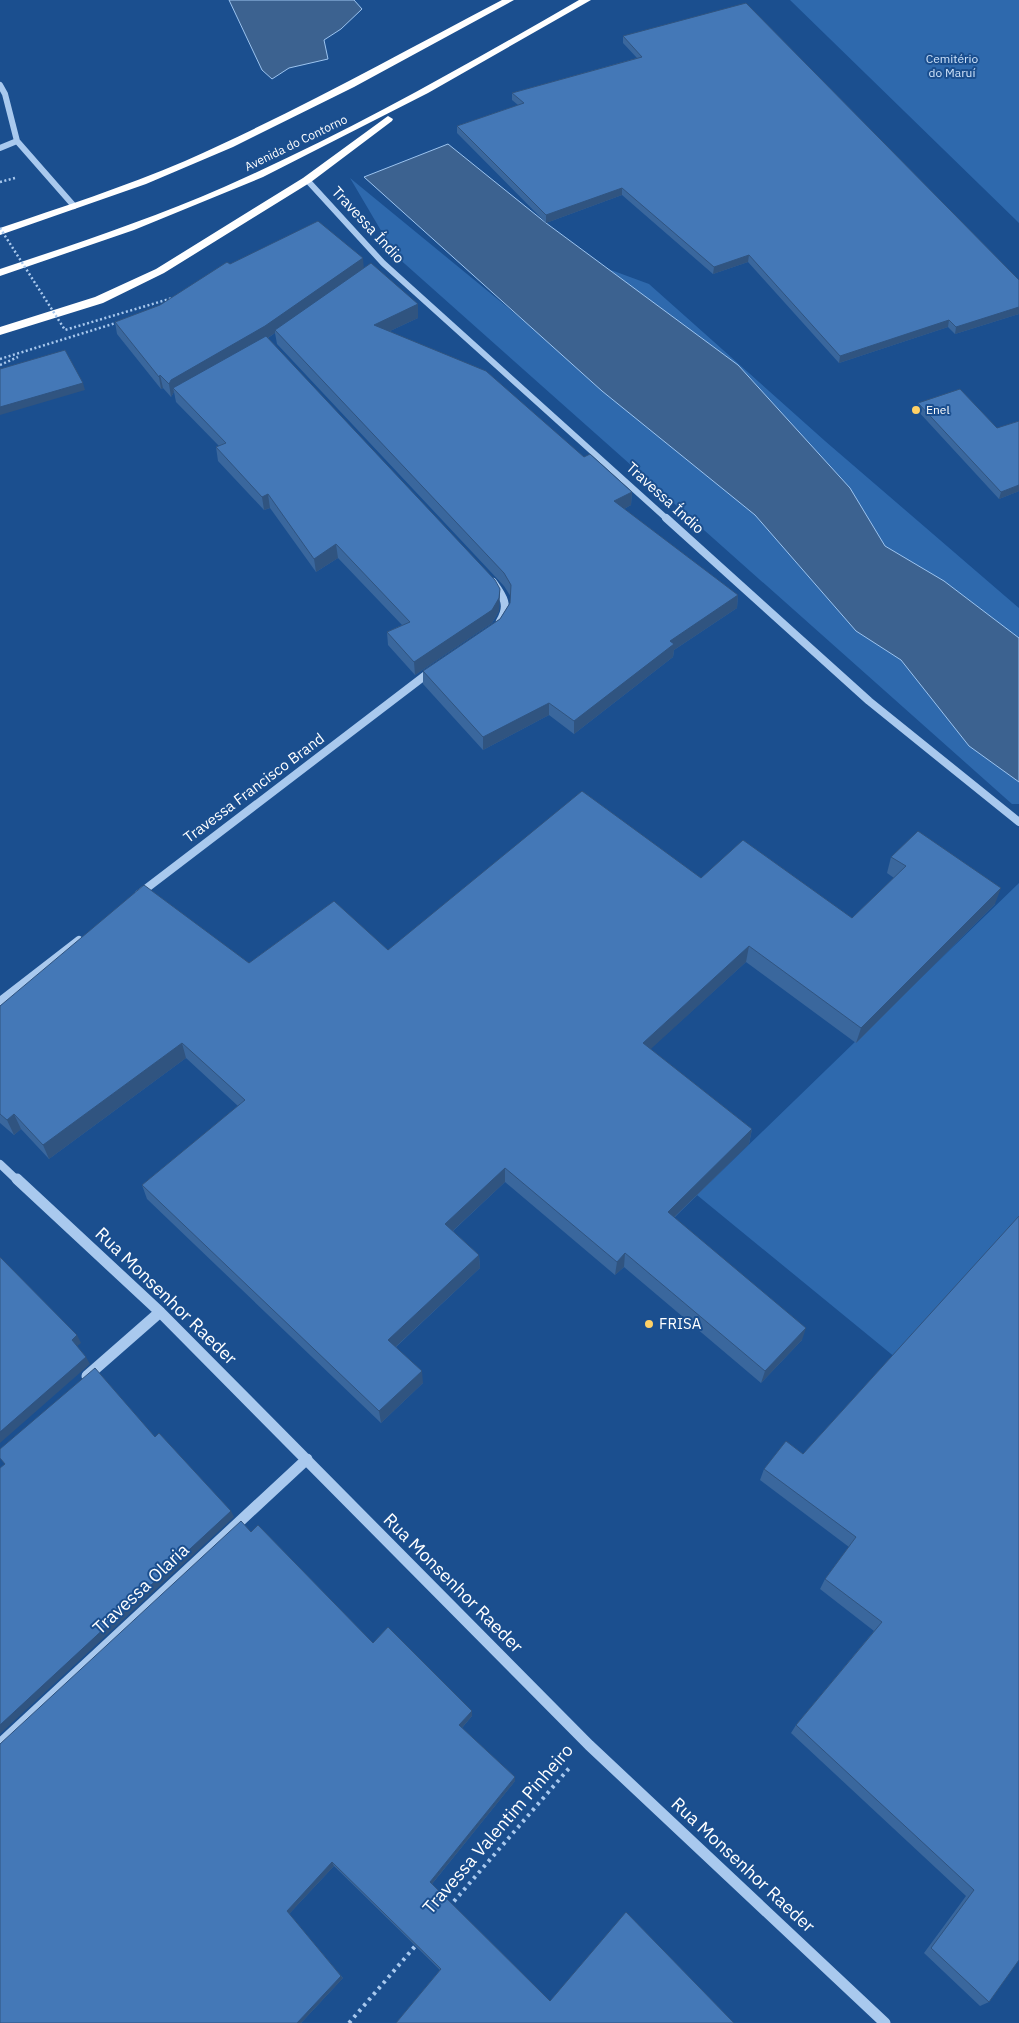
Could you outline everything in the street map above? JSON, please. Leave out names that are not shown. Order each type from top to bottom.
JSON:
[{"type":"highway","name":"Avenida do Contorno","points":[[0,230],[139,183],[190,162],[292,114],[510,0]]},
{"type":"highway","name":"Avenida do Contorno","points":[[0,273],[126,230],[258,176],[418,96],[586,0]]},
{"type":"highway","points":[[0,331],[99,300],[151,275],[307,180],[418,96]]},
{"type":"street","points":[[0,85],[10,112],[17,141],[74,206]]},
{"type":"street","points":[[0,115],[10,112]]},
{"type":"street","points":[[0,148],[17,141]]},
{"type":"street","name":"Travessa Índio","points":[[307,180],[383,263],[869,700],[1019,822]]},
{"type":"street","points":[[375,269],[383,263]]},
{"type":"street","points":[[486,575],[500,590],[506,601],[504,613],[496,627]]},
{"type":"street","name":"Travessa Francisco Brand","points":[[133,899],[439,666]]},
{"type":"street","points":[[0,1001],[86,935]]},
{"type":"street","name":"Rua Monsenhor Raeder","points":[[0,1164],[160,1312],[589,1745],[885,2023]]},
{"type":"street","points":[[80,1382],[160,1312]]},
{"type":"street","name":"Travessa Olaria","points":[[0,1744],[307,1459]]},
{"type":"path","points":[[0,230],[65,330],[175,296],[180,303]]},
{"type":"path","points":[[0,359],[123,320]]},
{"type":"path","name":"Travessa Valentim Pinheiro","points":[[446,1910],[589,1745]]},
{"type":"path","points":[[349,2023],[420,1940]]},
{"type":"green space","name":"Cemitério do Maruí","points":[[790,0],[1019,0],[1019,223]]},
{"type":"green space","points":[[350,178],[1019,727],[1019,804],[1012,804],[396,256]]},
{"type":"green space","points":[[581,259],[649,284],[825,441],[1019,608],[1019,680]]},
{"type":"green space","points":[[1019,883],[1019,1222],[896,1358],[697,1195]]},
{"type":"shaded area","points":[[229,0],[354,0],[362,9],[341,29],[324,40],[328,59],[289,68],[272,79],[262,70]]},
{"type":"shaded area","points":[[448,144],[546,223],[738,365],[850,488],[885,546],[944,581],[1019,638],[1019,782],[969,746],[901,660],[856,631],[755,515],[602,391],[364,177]]},
{"type":"building","points":[[746,3],[1019,280],[1019,307],[956,327],[949,320],[840,356],[749,255],[714,267],[622,188],[546,215],[457,126],[524,103],[512,93],[642,57],[623,36]]},
{"type":"building","points":[[318,221],[363,258],[265,326],[171,380],[169,384],[160,375],[159,377],[115,322],[160,305],[227,262],[230,264]]},
{"type":"building","points":[[371,263],[418,304],[374,325],[486,371],[584,457],[590,454],[632,492],[614,501],[738,595],[670,641],[674,644],[574,721],[549,703],[483,737],[423,671],[500,619],[510,603],[511,585],[504,573],[275,330]]},
{"type":"building","points":[[266,336],[495,580],[500,589],[499,598],[492,610],[414,662],[387,632],[410,622],[336,544],[314,559],[268,494],[262,497],[216,447],[226,443],[173,388]]},
{"type":"building","points":[[65,350],[83,383],[0,407],[0,369]]},
{"type":"building","points":[[960,389],[997,428],[1019,421],[1019,485],[1001,492],[918,403]]},
{"type":"building","points":[[582,791],[701,878],[743,840],[852,918],[906,866],[891,857],[918,831],[1001,888],[861,1028],[749,946],[643,1043],[752,1129],[668,1212],[806,1328],[765,1371],[625,1253],[617,1262],[505,1168],[445,1224],[479,1255],[388,1340],[422,1371],[379,1411],[142,1185],[245,1100],[182,1043],[43,1145],[14,1114],[7,1120],[0,1114],[0,1006],[144,885],[249,963],[334,901],[388,950]]},
{"type":"building","points":[[1019,1216],[1019,1960],[989,2002],[931,1948],[974,1890],[796,1725],[882,1622],[825,1579],[856,1537],[764,1469],[786,1441],[803,1454]]},
{"type":"building","points":[[0,1257],[77,1335],[72,1340],[86,1357],[0,1432]]},
{"type":"building","points":[[95,1368],[155,1437],[159,1433],[231,1511],[0,1725],[0,1468],[5,1464],[0,1458],[0,1449]]},
{"type":"building","points":[[241,1521],[251,1532],[258,1525],[373,1643],[388,1627],[472,1711],[459,1725],[515,1777],[430,1882],[550,2001],[626,1912],[734,2023],[396,2023],[441,1969],[332,1862],[287,1911],[341,1976],[297,2023],[0,2023],[0,1744]]},
{"type":"place","name":"Enel","points":[[916,410]]},
{"type":"place","name":"FRISA","points":[[649,1324]]}]
